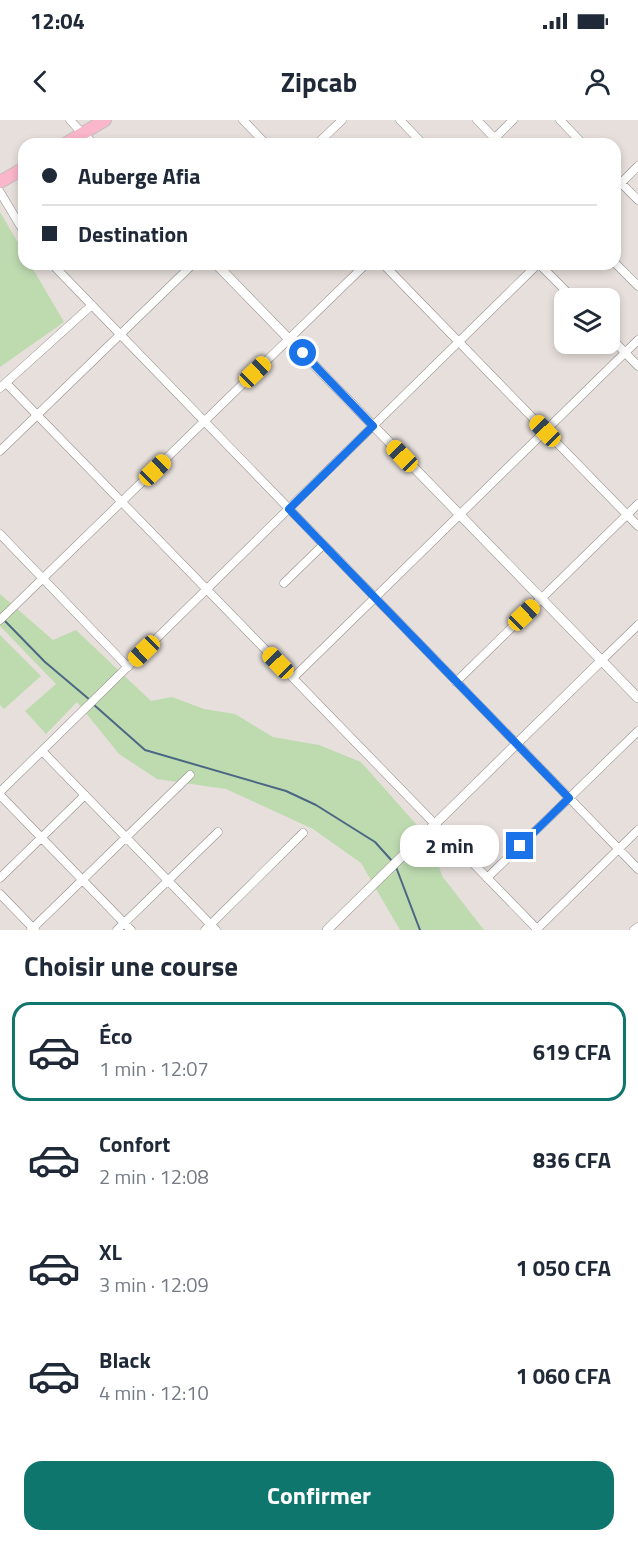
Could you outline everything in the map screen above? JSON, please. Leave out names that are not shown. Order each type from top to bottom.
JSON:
[{"type":"highway","points":[[75,138],[105,120]]},
{"type":"highway","points":[[0,182],[18,172]]},
{"type":"street","points":[[70,120],[86,138]]},
{"type":"street","points":[[243,120],[260,138]]},
{"type":"street","points":[[323,138],[342,120]]},
{"type":"street","points":[[400,120],[417,138]]},
{"type":"street","points":[[477,120],[491,138]]},
{"type":"street","points":[[497,138],[513,120]]},
{"type":"street","points":[[560,120],[577,138]]},
{"type":"street","points":[[621,180],[638,166]]},
{"type":"street","points":[[621,186],[638,200]]},
{"type":"street","points":[[0,192],[18,222]]},
{"type":"street","points":[[621,268],[638,286]]},
{"type":"street","points":[[58,270],[638,869]]},
{"type":"street","points":[[0,451],[187,270]]},
{"type":"street","points":[[222,270],[638,698]]},
{"type":"street","points":[[0,620],[360,270]]},
{"type":"street","points":[[389,270],[638,526]]},
{"type":"street","points":[[130,930],[0,794],[92,701],[533,270]]},
{"type":"street","points":[[545,270],[563,288]]},
{"type":"street","points":[[92,305],[3,385],[37,415],[537,930],[638,830]]},
{"type":"street","points":[[293,678],[638,340]]},
{"type":"street","points":[[620,346],[638,366]]},
{"type":"street","points":[[456,682],[638,504]]},
{"type":"street","points":[[0,534],[128,667]]},
{"type":"street","points":[[284,583],[323,545]]},
{"type":"street","points":[[327,930],[638,625]]},
{"type":"street","points":[[487,878],[638,731]]},
{"type":"street","points":[[42,751],[168,881],[210,928],[303,834]]},
{"type":"street","points":[[0,894],[33,929],[190,775]]},
{"type":"street","points":[[0,878],[85,795]]},
{"type":"street","points":[[117,930],[218,832]]},
{"type":"street","points":[[634,930],[638,927]]},
{"type":"green space","points":[[0,212],[18,243],[18,270],[34,270],[64,322],[0,367]]},
{"type":"green space","points":[[0,594],[53,640],[76,630],[151,701],[172,697],[204,709],[235,714],[273,737],[319,745],[361,762],[431,841],[442,876],[484,930],[400,930],[361,863],[313,829],[226,789],[157,779],[119,754],[77,702],[46,734],[25,711],[56,684],[0,626]]},
{"type":"green space","points":[[0,635],[41,676],[4,709],[0,705]]},
{"type":"waterway","points":[[4,620],[45,662],[90,700]]},
{"type":"waterway","points":[[93,704],[145,750],[286,791],[316,805],[375,842],[393,862]]},
{"type":"waterway","points":[[396,867],[420,930]]},
{"type":"route","points":[[303,353],[373,426],[289,509],[569,798],[520,846]]}]
